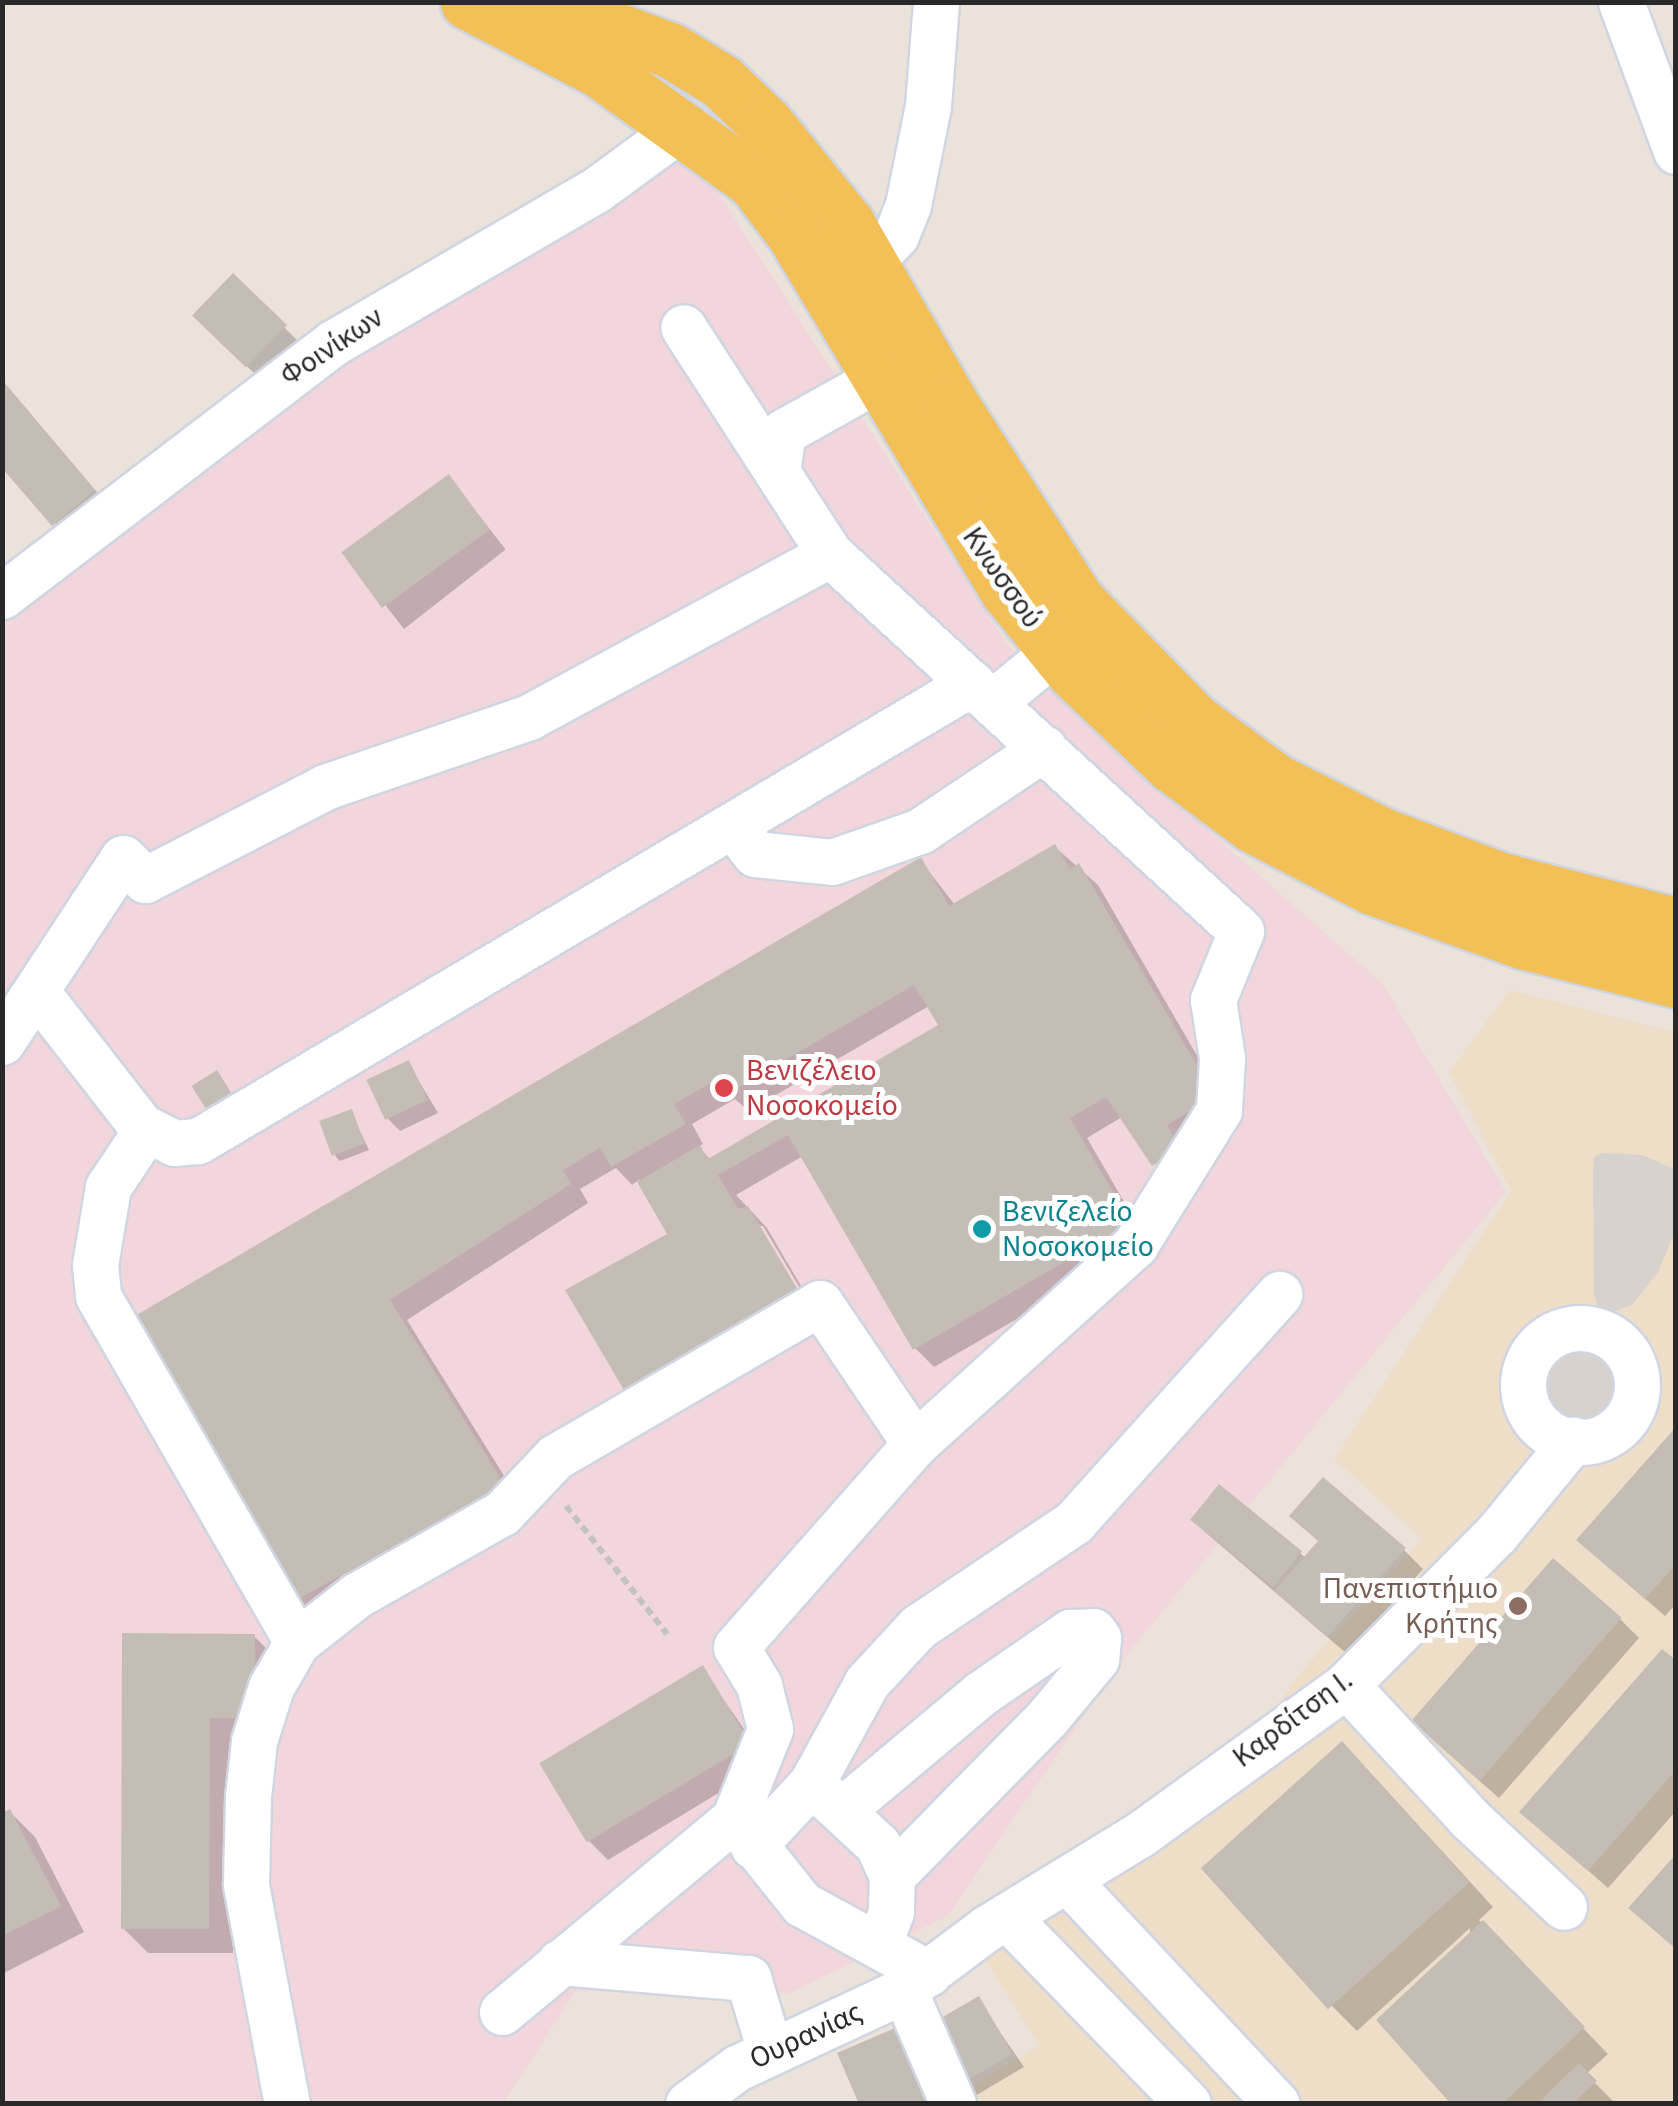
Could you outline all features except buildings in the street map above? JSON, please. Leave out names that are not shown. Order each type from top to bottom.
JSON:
[{"type":"main road","name":"Κνωσσού","points":[[468,2],[523,25],[682,126],[725,155],[769,198],[970,534],[1058,629],[1172,765],[1226,807],[1312,858],[1440,915],[1676,980]]},
{"type":"main road","name":"Κνωσσού","points":[[542,2],[648,39],[692,63],[738,96],[813,177],[871,261],[944,394],[1058,629],[1310,800],[1501,880],[1676,925]]},
{"type":"main road","points":[[692,63],[670,94],[682,126],[701,133],[724,129],[737,114],[738,96]]},
{"type":"street","points":[[871,261],[896,235],[908,204],[928,106],[936,2]]},
{"type":"street","points":[[1621,2],[1676,151]]},
{"type":"street","name":"Φοινίκων","points":[[2,596],[332,343],[596,190],[682,126]]},
{"type":"street","points":[[683,327],[830,554],[1241,932],[1213,1000],[1222,1058],[1220,1110],[1135,1245],[914,1444],[736,1647],[759,1685],[770,1728],[743,1833]]},
{"type":"street","points":[[777,472],[783,432],[878,379]]},
{"type":"street","points":[[2,1042],[123,858],[144,880],[325,787],[529,717],[830,554]]},
{"type":"street","points":[[36,991],[146,1130],[174,1143],[211,1134],[734,827],[982,692],[1058,629]]},
{"type":"street","points":[[734,827],[755,854],[832,862],[920,831],[1044,748]]},
{"type":"street","points":[[146,1130],[108,1186],[95,1264],[98,1296],[297,1642]]},
{"type":"street","points":[[827,1796],[868,1682],[918,1627],[1074,1522],[1279,1294]]},
{"type":"street","points":[[287,2104],[246,1884],[254,1742],[271,1686],[297,1642],[357,1595],[502,1513],[539,1472],[820,1303],[914,1444]]},
{"type":"street","points":[[1580,1328],[1605,1331],[1632,1359],[1636,1397],[1616,1429],[1573,1440],[1533,1417],[1525,1400],[1527,1364],[1550,1336],[1580,1328]]},
{"type":"street","name":"Καρδίτση Ι.","points":[[916,1981],[1006,1918],[1069,1882],[1346,1685],[1496,1534],[1573,1440]]},
{"type":"street","points":[[502,2012],[560,1962],[743,1833],[827,1796],[1070,1632],[1093,1631],[1098,1638],[1096,1659],[1046,1718],[892,1876]]},
{"type":"street","points":[[1346,1685],[1469,1818],[1564,1907]]},
{"type":"street","points":[[827,1796],[878,1846],[892,1876],[891,1912],[878,1944]]},
{"type":"street","points":[[743,1833],[802,1904],[878,1944],[916,1981],[952,2104]]},
{"type":"street","points":[[1069,1882],[1277,2104]]},
{"type":"street","points":[[1006,1918],[1188,2104]]},
{"type":"street","points":[[560,1962],[748,1978],[770,2051]]},
{"type":"street","name":"Ουρανίας","points":[[688,2104],[770,2051],[916,1981]]},
{"type":"path","points":[[539,1472],[668,1634]]},
{"type":"shaded area","name":"Βενιζέλειο Νοσοκομείο","points":[[693,153],[1004,640],[1037,679],[1383,984],[1506,1192],[1113,1672],[948,1916],[790,1993],[576,1991],[503,2103],[3,2104],[3,615],[283,400]]},
{"type":"shaded area","name":"Πανεπιστήμιο Κρήτης","points":[[1510,990],[1675,1032],[1675,2103],[984,2104],[969,2088],[1039,2046],[983,1955],[1269,1720],[1299,1674],[1422,1539],[1334,1459],[1511,1191],[1449,1072]]},
{"type":"shaded area","points":[[1602,1153],[1643,1155],[1676,1170],[1675,1232],[1658,1272],[1632,1305],[1609,1313],[1600,1311],[1594,1295],[1593,1171],[1594,1157]]},
{"type":"shaded area","points":[[1571,1342],[1589,1342],[1605,1349],[1617,1361],[1624,1386],[1617,1411],[1605,1423],[1589,1430],[1571,1430],[1555,1423],[1543,1411],[1536,1395],[1536,1377],[1543,1361],[1555,1349]]},
{"type":"place","name":"Βενιζέλειο Νοσοκομείο","points":[[724,1088]]},
{"type":"place","name":"Βενιζελείο Νοσοκομείο","points":[[982,1229]]},
{"type":"place","name":"Πανεπιστήμιο Κρήτης","points":[[1518,1606]]}]
